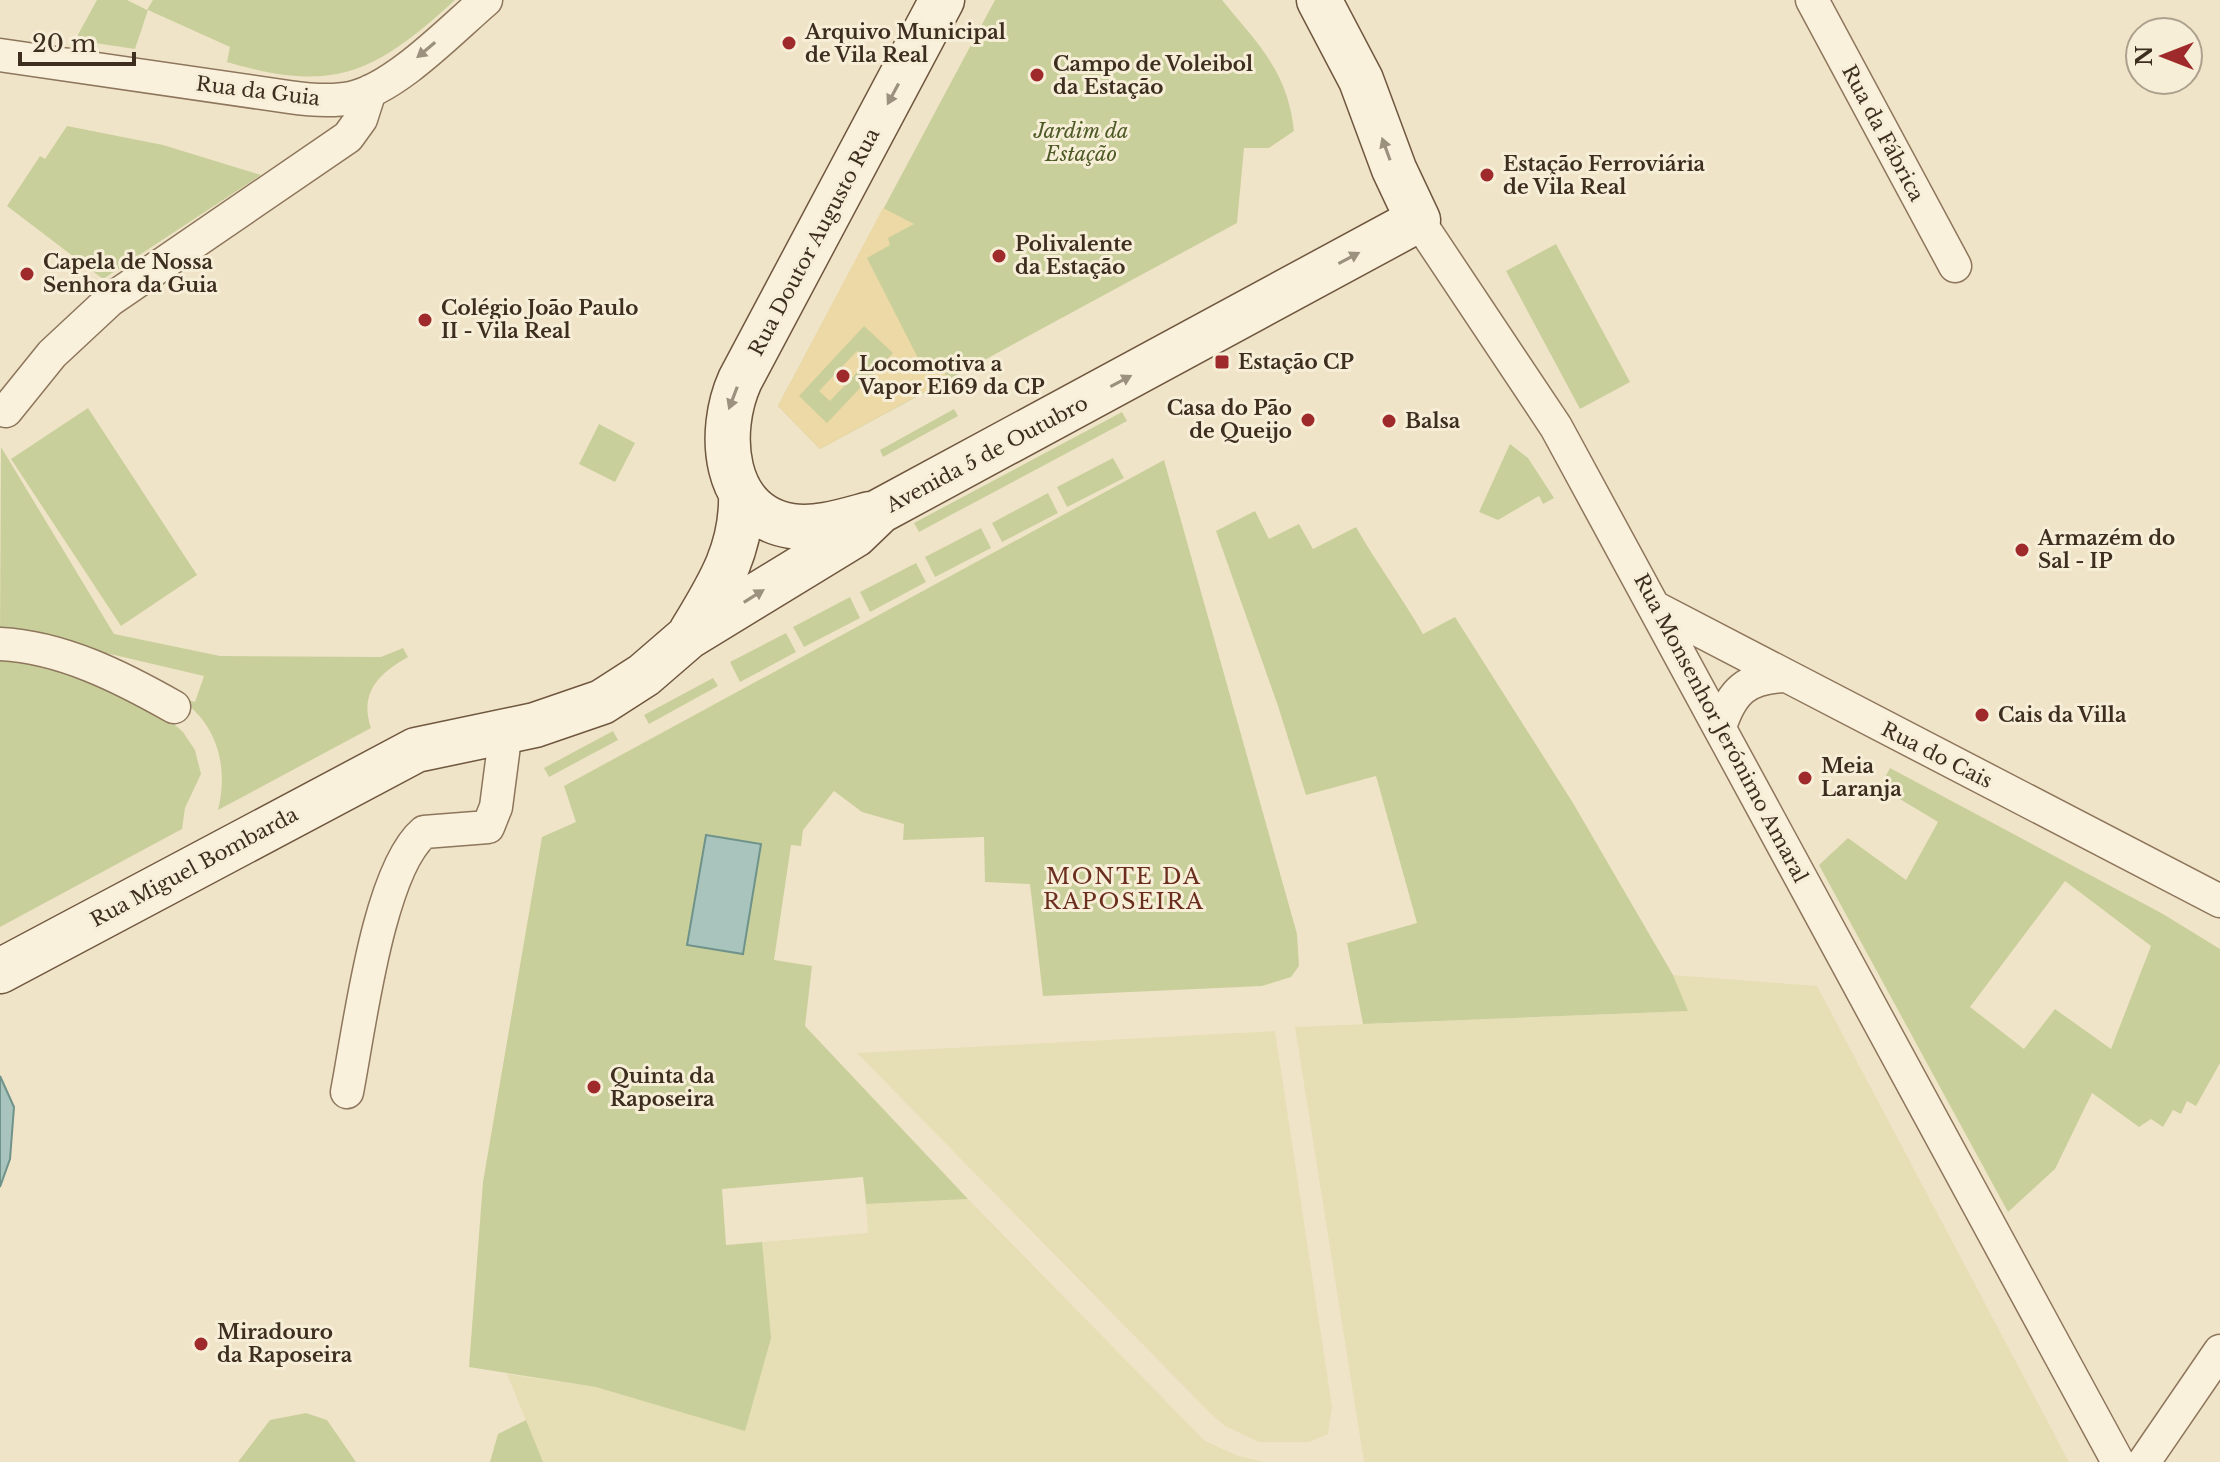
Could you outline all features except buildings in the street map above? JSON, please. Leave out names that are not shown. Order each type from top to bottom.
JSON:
[{"type":"main road","name":"Rua Doutor Augusto Rua","points":[[741,493],[728,462],[725,442],[733,395],[942,0]]},
{"type":"main road","name":"Rua Monsenhor Jerónimo Amaral","points":[[1319,0],[1361,80],[1394,169],[1418,220]]},
{"type":"main road","name":"Avenida 5 de Outubro","points":[[389,762],[428,747],[549,721],[602,702],[644,675],[688,637],[845,542],[880,511],[1418,220]]},
{"type":"main road","points":[[741,493],[773,521],[795,527],[832,524],[880,511]]},
{"type":"main road","points":[[688,637],[731,565],[740,533],[741,493]]},
{"type":"main road","name":"Rua Miguel Bombarda","points":[[0,971],[389,762]]},
{"type":"street","name":"Rua da Guia","points":[[0,55],[311,100],[353,97],[370,91],[409,65],[486,0]]},
{"type":"street","name":"Rua da Fábrica","points":[[1812,0],[1955,266]]},
{"type":"street","points":[[6,411],[52,354],[110,300],[348,137],[361,119],[370,91]]},
{"type":"street","name":"Rua Monsenhor Jerónimo Amaral","points":[[1418,220],[1540,400],[1656,608],[2118,1462]]},
{"type":"street","name":"Rua do Cais","points":[[1656,608],[2220,901]]},
{"type":"street","points":[[0,644],[71,658],[114,675],[174,707]]},
{"type":"street","points":[[1720,727],[1727,706],[1740,687],[1763,677],[1784,676]]},
{"type":"street","points":[[347,1092],[381,922],[397,874],[424,832],[488,827],[496,807],[506,730]]},
{"type":"street","points":[[2144,1462],[2220,1351]]},
{"type":"shaded area","points":[[1673,975],[1817,986],[2069,1462],[1364,1462],[1295,1027],[1687,1011]]},
{"type":"shaded area","points":[[1275,1031],[1332,1407],[1328,1434],[1309,1442],[1259,1442],[1225,1426],[1211,1414],[857,1053]]},
{"type":"shaded area","points":[[968,1199],[1205,1441],[1238,1456],[1265,1462],[543,1462],[507,1374],[596,1387],[764,1286],[762,1242],[868,1233],[866,1204]]},
{"type":"green space","points":[[97,0],[127,0],[147,10],[153,0],[455,0],[401,45],[376,60],[326,76],[297,76],[227,62],[230,47],[148,10],[135,49],[75,40]]},
{"type":"green space","name":"Jardim da Estação","points":[[995,0],[1222,0],[1259,45],[1278,75],[1291,110],[1294,131],[1269,148],[1244,148],[1237,223],[820,449],[778,406]]},
{"type":"green space","points":[[67,126],[163,145],[261,175],[103,279],[7,206],[40,156],[45,159]]},
{"type":"green space","points":[[1556,244],[1630,382],[1580,409],[1506,271]]},
{"type":"green space","points":[[88,408],[197,575],[121,626],[11,459]]},
{"type":"green space","points":[[954,409],[958,416],[883,457],[880,450]]},
{"type":"green space","points":[[1122,412],[1127,421],[919,532],[914,523]]},
{"type":"green space","points":[[599,424],[635,443],[615,482],[579,464]]},
{"type":"green space","points":[[1510,444],[1528,458],[1554,498],[1543,504],[1539,496],[1498,520],[1479,512]]},
{"type":"green space","points":[[1,447],[114,634],[220,656],[381,657],[403,648],[408,657],[380,677],[370,694],[368,716],[371,728],[218,810],[222,777],[217,746],[202,719],[177,697],[195,702],[204,676],[93,650],[0,639]]},
{"type":"green space","points":[[1113,458],[1124,478],[1067,507],[1057,487]]},
{"type":"green space","points":[[1164,460],[1297,934],[1299,966],[1291,977],[1262,986],[1043,996],[1030,884],[985,882],[984,837],[903,840],[904,824],[862,812],[834,791],[803,830],[801,846],[791,845],[774,960],[812,966],[805,1026],[968,1199],[866,1204],[863,1177],[722,1189],[726,1245],[762,1242],[771,1338],[745,1431],[596,1387],[469,1367],[483,1182],[542,837],[576,822],[564,786]]},
{"type":"green space","points":[[1048,493],[1058,513],[1002,542],[992,523]]},
{"type":"green space","points":[[1255,511],[1269,539],[1299,524],[1313,549],[1356,527],[1423,634],[1455,617],[1573,803],[1673,975],[1688,1011],[1363,1024],[1347,943],[1417,923],[1376,776],[1306,795],[1216,531]]},
{"type":"green space","points":[[981,528],[991,548],[935,577],[925,557]]},
{"type":"green space","points":[[916,563],[926,582],[870,612],[860,592]]},
{"type":"green space","points":[[850,597],[860,618],[804,647],[793,627]]},
{"type":"green space","points":[[786,633],[796,652],[740,682],[730,662]]},
{"type":"green space","points":[[0,651],[47,660],[166,717],[183,732],[195,750],[201,774],[185,808],[182,829],[0,927]]},
{"type":"green space","points":[[713,678],[718,686],[649,724],[644,715]]},
{"type":"green space","points":[[613,731],[618,740],[549,777],[544,768]]},
{"type":"green space","points":[[1890,768],[2163,914],[2220,949],[2220,1063],[2196,1106],[2187,1101],[2181,1114],[2173,1110],[2163,1127],[2151,1119],[2139,1127],[2092,1093],[2055,1169],[2008,1212],[1819,865],[1848,838],[1906,880],[1938,822],[1880,787]],"holes":[[[2065,881],[2151,946],[2111,1049],[2055,1009],[2024,1049],[1970,1007]]]},
{"type":"green space","points":[[306,1413],[327,1420],[356,1462],[238,1462],[270,1420]]},
{"type":"green space","points":[[526,1420],[543,1462],[490,1462],[498,1434]]},
{"type":"sand","points":[[883,208],[914,224],[888,238],[890,245],[867,258],[922,366],[937,359],[948,379],[820,449],[778,406]],"holes":[[[864,326],[893,353],[827,423],[799,396]]]},
{"type":"sand","points":[[857,351],[868,361],[830,401],[819,391]]},
{"type":"water","points":[[706,835],[761,844],[743,954],[687,945]]},
{"type":"water","points":[[0,1076],[14,1107],[10,1159],[0,1187]]},
{"type":"place","name":"Arquivo Municipal de Vila Real","points":[[789,43]]},
{"type":"place","name":"Campo de Voleibol da Estação","points":[[1037,75]]},
{"type":"place","name":"Estação Ferroviária de Vila Real","points":[[1487,175]]},
{"type":"place","name":"Polivalente da Estação","points":[[999,256]]},
{"type":"place","name":"Capela de Nossa Senhora da Guia","points":[[27,274]]},
{"type":"place","name":"Colégio João Paulo II - Vila Real","points":[[425,320]]},
{"type":"place","name":"Estação CP","points":[[1222,362]]},
{"type":"place","name":"Locomotiva a Vapor E169 da CP","points":[[843,376]]},
{"type":"place","name":"Casa do Pão de Queijo","points":[[1308,420]]},
{"type":"place","name":"Balsa","points":[[1389,421]]},
{"type":"place","name":"Armazém do Sal - IP","points":[[2022,550]]},
{"type":"place","name":"Cais da Villa","points":[[1982,715]]},
{"type":"place","name":"Meia Laranja","points":[[1805,778]]},
{"type":"place","name":"Quinta da Raposeira","points":[[594,1087]]},
{"type":"place","name":"Miradouro da Raposeira","points":[[201,1344]]},
{"type":"district","name":"MONTE DA RAPOSEIRA","points":[[1124,888]]}]
